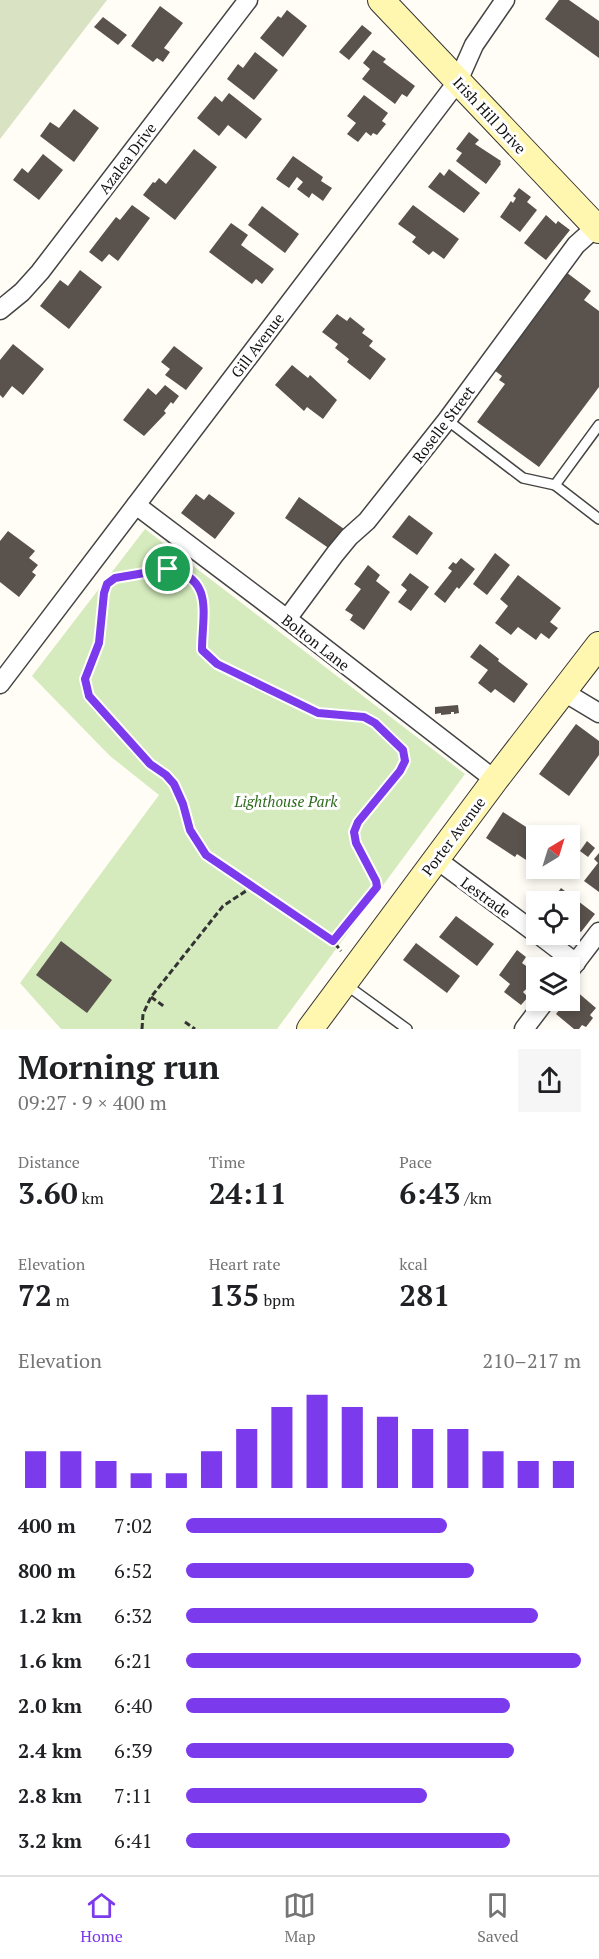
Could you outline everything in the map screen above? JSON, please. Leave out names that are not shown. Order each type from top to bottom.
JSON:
[{"type":"main road","name":"Irish Hill Drive","points":[[381,0],[597,228]]},
{"type":"main road","name":"Porter Avenue","points":[[310,1029],[495,780],[599,645]]},
{"type":"street","name":"Azalea Drive","points":[[0,310],[22,292],[40,272],[248,0]]},
{"type":"street","name":"Gill Avenue","points":[[0,684],[458,81],[474,45],[505,0]]},
{"type":"street","name":"Roselle Street","points":[[287,619],[335,554],[367,521],[447,420],[576,245],[597,228]]},
{"type":"street","name":"Bolton Lane","points":[[136,505],[495,780]]},
{"type":"street","points":[[564,692],[599,713]]},
{"type":"street","name":"Lestrade","points":[[436,859],[526,926]]},
{"type":"street","points":[[580,957],[599,932]]},
{"type":"street","name":"Lestrade","points":[[549,945],[563,957]]},
{"type":"street","points":[[524,1029],[538,1011]]},
{"type":"lane","points":[[447,420],[523,478],[555,485],[599,519]]},
{"type":"lane","points":[[555,485],[599,424]]},
{"type":"lane","points":[[344,982],[407,1029]]},
{"type":"path","points":[[333,941],[377,887],[356,843],[354,832],[358,822],[400,771],[405,761],[403,750],[375,723],[364,717],[318,713],[217,664],[202,650],[205,604],[199,589],[182,572],[168,569],[115,578],[107,584],[104,593],[99,643],[85,679],[89,696],[150,764],[174,784],[183,804],[190,830],[206,855],[333,941],[342,952]]},
{"type":"path","points":[[142,1029],[143,1014],[151,997],[223,906],[252,886]]},
{"type":"path","points":[[151,997],[165,1007]]},
{"type":"path","points":[[185,1022],[195,1029]]},
{"type":"green space","points":[[0,0],[107,0],[0,139]]},
{"type":"green space","name":"Lighthouse Park","points":[[145,529],[465,774],[277,1029],[61,1029],[20,983],[159,795],[110,756],[32,676]]},
{"type":"building","points":[[559,0],[569,0],[599,21],[599,58],[545,19]]},
{"type":"building","points":[[160,6],[183,23],[164,48],[170,52],[163,62],[157,58],[153,62],[131,46]]},
{"type":"building","points":[[287,10],[307,26],[283,57],[260,38],[278,16],[281,18]]},
{"type":"building","points":[[103,17],[127,35],[118,45],[94,27]]},
{"type":"building","points":[[362,25],[372,33],[349,60],[339,52]]},
{"type":"building","points":[[373,50],[386,59],[383,62],[415,86],[407,97],[402,94],[395,104],[362,79],[370,69],[363,63]]},
{"type":"building","points":[[255,52],[278,70],[254,100],[227,79],[238,64],[243,68]]},
{"type":"building","points":[[229,93],[262,119],[246,139],[228,125],[219,136],[197,118],[215,96],[222,102]]},
{"type":"building","points":[[364,95],[388,113],[382,121],[386,124],[377,135],[373,133],[371,136],[366,132],[358,142],[347,134],[356,123],[347,116]]},
{"type":"building","points":[[74,109],[99,128],[74,162],[40,136],[50,122],[59,128]]},
{"type":"building","points":[[469,132],[479,140],[475,144],[501,161],[486,184],[456,161],[462,153],[456,149]]},
{"type":"building","points":[[194,149],[217,167],[175,220],[143,195],[159,178],[166,184]]},
{"type":"building","points":[[43,154],[63,170],[39,200],[13,180],[22,168],[28,173]]},
{"type":"building","points":[[293,156],[323,177],[321,181],[332,188],[323,201],[312,193],[309,198],[297,189],[303,182],[297,177],[289,188],[276,179]]},
{"type":"building","points":[[449,169],[480,193],[464,213],[428,187],[440,172],[444,176]]},
{"type":"building","points":[[519,188],[531,197],[527,202],[537,210],[520,232],[500,217],[511,201],[513,203],[516,198],[513,196]]},
{"type":"building","points":[[132,205],[150,218],[118,261],[109,254],[102,262],[89,252],[116,217],[120,220]]},
{"type":"building","points":[[413,205],[459,239],[444,259],[433,251],[429,255],[412,242],[416,237],[398,224]]},
{"type":"building","points":[[262,206],[299,234],[285,253],[248,225]]},
{"type":"building","points":[[546,215],[556,224],[558,221],[570,230],[546,260],[524,243]]},
{"type":"building","points":[[231,223],[248,235],[241,245],[274,269],[262,284],[256,279],[252,284],[209,252]]},
{"type":"building","points":[[562,269],[591,291],[584,300],[599,311],[599,387],[539,467],[477,422],[505,384],[499,380],[502,376],[494,370]]},
{"type":"building","points":[[80,270],[102,287],[69,329],[40,306],[60,280],[68,286]]},
{"type":"building","points":[[337,314],[347,321],[350,317],[365,329],[362,333],[373,341],[369,346],[386,359],[370,380],[347,362],[349,359],[335,348],[338,344],[322,332]]},
{"type":"building","points":[[13,344],[44,369],[23,395],[12,386],[3,398],[0,395],[0,360]]},
{"type":"building","points":[[174,346],[203,368],[186,390],[165,375],[170,369],[161,362]]},
{"type":"building","points":[[292,365],[308,378],[310,375],[337,400],[323,419],[307,407],[304,411],[275,385]]},
{"type":"building","points":[[165,385],[179,396],[173,404],[171,402],[164,411],[166,413],[144,436],[123,420],[148,388],[156,395]]},
{"type":"building","points":[[196,494],[204,500],[209,494],[235,513],[215,539],[181,513]]},
{"type":"building","points":[[299,497],[344,529],[330,549],[285,518]]},
{"type":"building","points":[[409,515],[433,533],[417,555],[392,537]]},
{"type":"building","points":[[8,531],[35,551],[29,558],[38,565],[32,572],[36,575],[19,597],[0,582],[0,541]]},
{"type":"building","points":[[495,553],[510,565],[487,595],[473,584]]},
{"type":"building","points":[[461,558],[475,569],[445,603],[434,594],[452,571],[448,568]]},
{"type":"building","points":[[368,565],[380,575],[376,581],[390,592],[364,630],[350,620],[353,615],[345,610],[361,589],[354,584]]},
{"type":"building","points":[[410,573],[429,587],[411,611],[398,602],[407,590],[401,585]]},
{"type":"building","points":[[518,575],[561,608],[550,622],[558,628],[549,639],[541,633],[536,640],[518,627],[511,635],[495,623],[508,606],[500,599]]},
{"type":"building","points":[[480,644],[528,684],[514,703],[495,689],[491,693],[478,683],[488,670],[470,657]]},
{"type":"building","points":[[458,705],[459,713],[435,714],[435,707]]},
{"type":"building","points":[[576,724],[599,741],[599,755],[569,796],[539,774]]},
{"type":"building","points":[[503,812],[526,827],[526,860],[517,854],[515,857],[486,838]]},
{"type":"building","points":[[587,841],[595,848],[588,857],[580,851]]},
{"type":"building","points":[[599,853],[599,892],[584,881],[598,863],[594,859]]},
{"type":"building","points":[[580,903],[595,914],[580,932]]},
{"type":"building","points":[[456,916],[494,944],[477,966],[439,937]]},
{"type":"building","points":[[61,941],[112,980],[87,1013],[36,975]]},
{"type":"building","points":[[416,943],[460,976],[447,993],[403,960]]},
{"type":"building","points":[[517,950],[526,957],[522,963],[526,966],[526,989],[523,992],[526,999],[521,1005],[504,992],[510,984],[499,975]]},
{"type":"building","points":[[580,994],[596,1008],[590,1015],[593,1018],[586,1027],[582,1025],[579,1029],[574,1029],[556,1014],[558,1011],[580,1011]]},
{"type":"route","points":[[168,569],[182,572],[192,579],[199,589],[205,604],[202,650],[217,664],[318,713],[364,717],[375,723],[403,750],[405,761],[400,771],[358,822],[354,832],[356,843],[377,887],[333,941],[206,855],[190,830],[183,804],[174,784],[150,764],[89,696],[85,679],[99,643],[107,584],[115,578],[168,569]]}]
